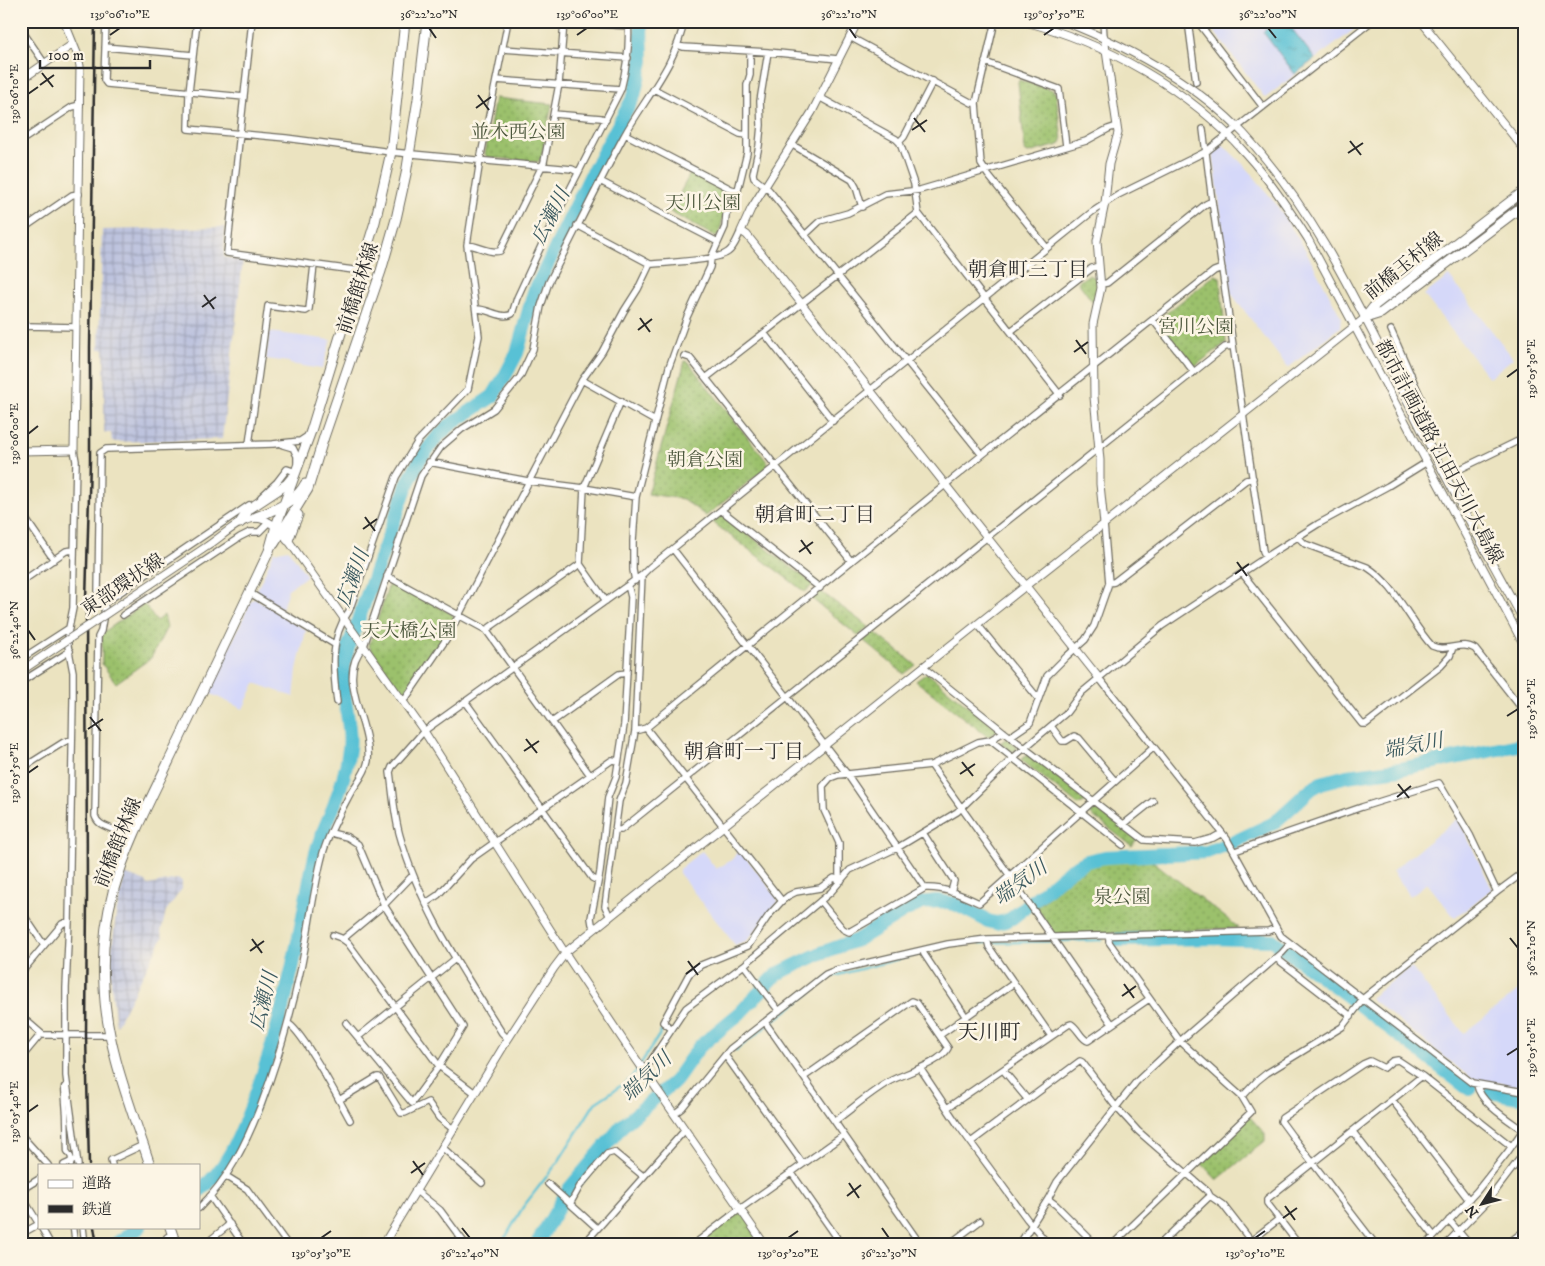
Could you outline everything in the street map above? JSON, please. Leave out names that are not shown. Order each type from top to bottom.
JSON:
[{"type":"main road","name":"前橋館林線","points":[[276,527],[308,490],[381,271],[396,219],[410,154],[427,21]]},
{"type":"main road","name":"前橋館林線","points":[[150,1164],[110,1035],[104,987],[105,940],[114,891],[130,846],[269,550],[311,432],[375,222],[391,152],[404,23]]},
{"type":"main road","name":"前橋玉村線","points":[[1365,318],[1375,305],[1524,191]]},
{"type":"main road","name":"前橋玉村線","points":[[1365,318],[1381,313],[1524,204]]},
{"type":"main road","points":[[256,517],[285,503],[303,488],[324,438]]},
{"type":"main road","points":[[240,523],[249,510],[286,484],[296,471]]},
{"type":"main road","points":[[288,540],[308,490]]},
{"type":"main road","points":[[171,1230],[176,1245]]},
{"type":"street","points":[[64,21],[80,66],[74,450],[76,461],[74,608],[69,628],[68,646],[73,672],[69,921],[66,988],[66,1076],[74,1162]]},
{"type":"street","points":[[106,21],[104,80],[107,84],[244,97]]},
{"type":"street","points":[[197,21],[189,92],[188,129],[286,138],[410,154],[572,169],[578,172]]},
{"type":"street","points":[[243,21],[252,22],[227,254],[361,271]]},
{"type":"street","points":[[373,21],[404,23]]},
{"type":"street","points":[[337,702],[334,676],[334,644],[346,621],[396,477],[418,441],[468,389],[479,340],[467,245],[480,160],[508,21]]},
{"type":"street","points":[[476,309],[482,308],[506,316],[512,314],[526,277],[621,89],[628,58],[628,24],[545,21]]},
{"type":"street","points":[[200,1207],[226,1176],[239,1156],[252,1129],[271,1080],[289,1024],[323,852],[338,816],[368,763],[365,727],[354,694],[352,673],[356,654],[362,643],[387,576],[417,486],[429,462],[441,446],[455,434],[500,404],[520,377],[533,349],[546,289],[625,134],[672,60],[684,21]]},
{"type":"street","points":[[577,225],[650,264],[711,258],[726,254],[741,231],[750,209],[819,97],[858,21]]},
{"type":"street","points":[[995,21],[976,103],[982,164],[1047,248]]},
{"type":"street","name":"都市計画道路 江田天川大島線","points":[[1022,21],[1067,35],[1108,52],[1134,66],[1201,111],[1245,152],[1287,206],[1308,239],[1524,645]]},
{"type":"street","name":"都市計画道路 江田天川大島線","points":[[1063,21],[1104,37],[1171,75],[1236,127],[1279,176],[1322,239],[1524,621]]},
{"type":"street","points":[[1010,736],[1030,723],[1047,676],[1089,635],[1110,583],[1100,484],[1093,368],[1093,324],[1101,284],[1096,245],[1105,203],[1108,164],[1118,136],[1103,21]]},
{"type":"street","points":[[1188,21],[1196,82]]},
{"type":"street","points":[[1197,21],[1263,107]]},
{"type":"street","points":[[508,1039],[502,1033],[455,959],[414,875],[399,836],[390,772],[392,767],[424,731],[635,581],[775,465],[833,421],[1105,203],[1207,151],[1372,21]]},
{"type":"street","points":[[1421,21],[1524,149]]},
{"type":"street","points":[[467,245],[500,252],[542,166],[560,84],[564,22]]},
{"type":"street","points":[[21,29],[45,64]]},
{"type":"street","points":[[850,37],[972,103],[976,103]]},
{"type":"street","points":[[21,80],[73,44]]},
{"type":"street","points":[[677,45],[838,59]]},
{"type":"street","points":[[105,47],[193,55]]},
{"type":"street","points":[[503,49],[628,58]]},
{"type":"street","points":[[635,581],[633,573],[633,541],[636,497],[669,367],[686,317],[710,267],[711,258],[725,227],[726,215],[734,203],[738,191],[746,153],[750,51]]},
{"type":"street","points":[[768,52],[760,101],[761,125],[753,174],[754,178],[765,186],[982,455]]},
{"type":"street","points":[[985,62],[1059,89],[1066,146]]},
{"type":"street","points":[[496,80],[621,89]]},
{"type":"street","points":[[900,142],[933,82]]},
{"type":"street","points":[[654,90],[740,134],[747,135]]},
{"type":"street","points":[[819,97],[900,142],[916,191],[918,213],[1060,394]]},
{"type":"street","points":[[21,141],[72,107],[80,105]]},
{"type":"street","points":[[554,114],[606,120]]},
{"type":"street","points":[[804,235],[820,221],[848,213],[885,194],[916,191],[1086,141],[1117,126]]},
{"type":"street","points":[[1204,129],[1212,201],[1233,346],[1266,557]]},
{"type":"street","points":[[625,134],[738,191]]},
{"type":"street","points":[[791,144],[852,180],[862,207]]},
{"type":"street","points":[[600,181],[718,242]]},
{"type":"street","points":[[21,230],[72,195],[79,194]]},
{"type":"street","points":[[1101,284],[1107,283],[1212,201]]},
{"type":"street","points":[[706,378],[918,213]]},
{"type":"street","points":[[741,231],[747,235],[802,303],[1227,839],[1287,949],[1468,1081],[1477,1085],[1524,1092]]},
{"type":"street","points":[[402,700],[406,698],[447,638],[582,380],[602,352],[624,310],[638,290],[650,264]]},
{"type":"street","points":[[249,444],[268,306],[306,311],[309,309],[314,265]]},
{"type":"street","points":[[1011,331],[1092,268],[1098,266]]},
{"type":"street","points":[[635,731],[646,728],[982,455],[1214,271],[1222,268]]},
{"type":"street","points":[[383,1245],[508,1039],[565,953],[1365,318]]},
{"type":"street","points":[[1153,320],[1194,372]]},
{"type":"street","points":[[21,364],[21,328],[28,326],[76,327]]},
{"type":"street","points":[[1391,330],[1422,400]]},
{"type":"street","points":[[764,333],[833,421]]},
{"type":"street","points":[[616,830],[621,830],[1225,347],[1233,346]]},
{"type":"street","points":[[684,356],[690,358],[851,561]]},
{"type":"street","points":[[1397,381],[1411,374]]},
{"type":"street","points":[[582,380],[656,421]]},
{"type":"street","points":[[606,601],[580,564],[584,488],[621,401]]},
{"type":"street","points":[[130,846],[126,844],[118,833],[98,823],[95,816],[97,647],[105,607],[98,594],[101,451],[106,449],[273,444],[303,440],[311,432]]},
{"type":"street","points":[[1446,476],[1524,438]]},
{"type":"street","points":[[104,604],[258,499],[269,490],[287,469],[296,471],[297,456],[293,448],[273,444]]},
{"type":"street","points":[[21,451],[74,450]]},
{"type":"street","points":[[429,462],[528,481],[636,497]]},
{"type":"street","points":[[643,1070],[686,1008],[744,965],[820,901],[850,870],[897,848],[954,814],[1024,747],[1066,713],[1081,693],[1166,624],[1242,572],[1298,537],[1427,462]]},
{"type":"street","points":[[1110,583],[1114,582],[1246,480],[1253,478]]},
{"type":"street","points":[[720,510],[820,588]]},
{"type":"street","points":[[21,512],[54,560]]},
{"type":"street","points":[[256,517],[276,527],[288,540],[424,731],[565,953],[643,1070],[765,1245]]},
{"type":"street","name":"東部環状線","points":[[21,671],[240,523],[249,518],[256,517]]},
{"type":"street","points":[[123,615],[240,537],[250,532],[259,532],[276,527]]},
{"type":"street","points":[[1298,537],[1305,544],[1370,569],[1388,585],[1432,646],[1442,649],[1465,645],[1478,652],[1522,705],[1524,716]]},
{"type":"street","points":[[672,549],[847,774],[925,888]]},
{"type":"street","points":[[21,582],[66,551],[74,550]]},
{"type":"street","points":[[486,630],[580,564]]},
{"type":"street","points":[[1242,572],[1362,724],[1366,724],[1441,666],[1452,653],[1453,647]]},
{"type":"street","points":[[610,917],[605,906],[619,801],[626,783],[635,731],[642,575]]},
{"type":"street","points":[[387,576],[486,630],[590,775]]},
{"type":"street","points":[[596,928],[592,924],[591,918],[598,881],[608,797],[616,777],[624,725],[631,597],[628,586]]},
{"type":"street","points":[[250,593],[334,644]]},
{"type":"street","points":[[978,625],[1038,698]]},
{"type":"street","points":[[21,658],[69,628]]},
{"type":"street","points":[[21,682],[70,651]]},
{"type":"street","points":[[923,667],[1004,732],[1148,842],[1195,843],[1213,838],[1222,833]]},
{"type":"street","points":[[552,722],[619,674],[626,673]]},
{"type":"street","points":[[465,701],[592,878],[598,881]]},
{"type":"street","points":[[1052,726],[1062,741],[1066,741],[1074,736],[1079,738],[1115,781]]},
{"type":"street","points":[[646,728],[782,901]]},
{"type":"street","points":[[841,880],[839,875],[839,843],[824,810],[823,788],[830,778],[838,775],[931,765],[978,742],[990,740],[1004,732]]},
{"type":"street","points":[[21,770],[67,740],[72,739]]},
{"type":"street","points":[[990,740],[1014,757],[1123,845]]},
{"type":"street","points":[[820,901],[843,929],[849,932],[925,888],[935,888],[951,892],[979,903],[1154,747]]},
{"type":"street","points":[[426,903],[438,895],[466,863],[494,842],[612,760],[618,761]]},
{"type":"street","points":[[931,765],[1112,1024]]},
{"type":"street","points":[[1234,849],[1439,783],[1470,835],[1497,892]]},
{"type":"street","points":[[1124,824],[1153,801]]},
{"type":"street","points":[[331,833],[347,837],[358,844],[384,904],[463,1027],[439,1066],[412,1103],[346,1023]]},
{"type":"street","points":[[923,833],[954,881],[951,892]]},
{"type":"street","points":[[1242,1097],[1261,1077],[1292,1056],[1342,1027],[1361,1003],[1524,872]]},
{"type":"street","points":[[344,939],[414,875]]},
{"type":"street","points":[[672,1029],[664,1022],[691,972],[712,960],[748,946],[769,915],[782,901],[792,894],[820,888],[836,878],[841,880]]},
{"type":"street","points":[[828,882],[832,884],[833,889]]},
{"type":"street","points":[[21,911],[44,945]]},
{"type":"street","points":[[21,973],[62,924],[69,921]]},
{"type":"street","points":[[674,1114],[682,1108],[730,1048],[832,971],[959,942],[987,939],[1268,931],[1276,928]]},
{"type":"street","points":[[334,936],[344,939],[439,1066],[475,1094]]},
{"type":"street","points":[[1108,936],[1109,942],[1180,1041],[1242,1097],[1250,1112],[1112,1245]]},
{"type":"street","points":[[987,939],[989,947],[1051,1036]]},
{"type":"street","points":[[1019,1245],[1057,1182],[1136,1082],[1180,1041],[1287,949]]},
{"type":"street","points":[[923,950],[966,1016]]},
{"type":"street","points":[[1276,958],[1351,1016]]},
{"type":"street","points":[[358,1036],[455,959]]},
{"type":"street","points":[[744,965],[779,1011]]},
{"type":"street","points":[[940,1035],[1014,983]]},
{"type":"street","points":[[947,1108],[1071,1024],[1088,1041],[1149,998]]},
{"type":"street","points":[[804,1077],[914,1001],[940,1035],[948,1050],[927,1065],[889,1082],[835,1121]]},
{"type":"street","points":[[21,1016],[41,1034],[110,1035]]},
{"type":"street","points":[[765,1022],[921,1245]]},
{"type":"street","points":[[289,1024],[306,1046],[350,1120]]},
{"type":"street","points":[[21,1058],[41,1034]]},
{"type":"street","points":[[725,1055],[803,1164]]},
{"type":"street","points":[[1376,1245],[1313,1163],[1282,1121],[1282,1118],[1366,1062],[1370,1061],[1384,1068],[1392,1061],[1398,1060],[1422,1076],[1511,1146]]},
{"type":"street","points":[[971,1142],[1080,1061],[1116,1107],[1138,1131],[1208,1192],[1210,1196],[1223,1205],[1248,1243],[1280,1219]]},
{"type":"street","points":[[920,1068],[971,1142],[1031,1224],[1049,1245]]},
{"type":"street","points":[[1004,1070],[1028,1100]]},
{"type":"street","points":[[1299,1245],[1267,1204],[1267,1199],[1393,1101],[1422,1076]]},
{"type":"street","points":[[339,1100],[379,1077],[400,1113],[406,1113],[428,1102],[441,1120],[453,1130]]},
{"type":"street","points":[[1426,1245],[1469,1200],[1523,1130],[1483,1099],[1477,1085]]},
{"type":"street","points":[[64,1087],[66,1152],[74,1162]]},
{"type":"street","points":[[1393,1101],[1469,1200]]},
{"type":"street","points":[[583,1245],[685,1130]]},
{"type":"street","points":[[1353,1132],[1434,1236]]},
{"type":"street","points":[[21,1135],[47,1164]]},
{"type":"street","points":[[693,1245],[844,1135]]},
{"type":"street","points":[[111,1160],[143,1145]]},
{"type":"street","points":[[442,1147],[482,1183]]},
{"type":"street","points":[[570,1204],[580,1186],[607,1154],[612,1151],[643,1176]]},
{"type":"street","points":[[1446,1245],[1487,1202],[1523,1153]]},
{"type":"street","points":[[791,1172],[842,1245]]},
{"type":"street","points":[[226,1176],[246,1189],[288,1245]]},
{"type":"street","points":[[21,1190],[38,1181]]},
{"type":"street","points":[[548,1184],[597,1228]]},
{"type":"street","points":[[415,1190],[440,1210],[466,1245]]},
{"type":"street","points":[[21,1195],[38,1222]]},
{"type":"street","points":[[210,1196],[242,1244]]},
{"type":"street","points":[[1159,1245],[1210,1196]]},
{"type":"street","points":[[1048,1199],[1096,1245]]},
{"type":"street","points":[[1450,1220],[1470,1245]]},
{"type":"street","points":[[948,1245],[980,1222]]},
{"type":"street","points":[[204,1245],[230,1224]]},
{"type":"street","points":[[21,1234],[38,1225]]},
{"type":"street","points":[[42,1228],[52,1245]]},
{"type":"street","points":[[73,1228],[75,1245]]},
{"type":"street","points":[[83,1228],[85,1245]]},
{"type":"street","points":[[164,1245],[171,1230]]},
{"type":"street","points":[[1506,1245],[1524,1231]]},
{"type":"shaded area","points":[[1206,21],[1365,21],[1265,98]]},
{"type":"shaded area","points":[[1222,144],[1247,168],[1276,204],[1305,249],[1341,317],[1340,327],[1288,368],[1231,293],[1213,152]]},
{"type":"shaded area","points":[[225,227],[224,257],[243,260],[222,439],[112,442],[111,433],[104,433],[104,349],[99,349],[102,230]]},
{"type":"shaded area","points":[[1449,276],[1513,358],[1489,378],[1424,295]]},
{"type":"shaded area","points":[[269,332],[331,340],[322,369],[266,359]]},
{"type":"shaded area","points":[[288,549],[307,576],[288,589],[282,609],[257,594],[257,590],[274,552]]},
{"type":"shaded area","points":[[255,598],[306,630],[297,669],[294,697],[255,683],[243,709],[209,693],[251,601]]},
{"type":"shaded area","points":[[1458,818],[1492,889],[1455,918],[1427,883],[1410,896],[1392,871]]},
{"type":"shaded area","points":[[739,849],[777,897],[778,902],[746,942],[735,945],[679,873],[679,869],[702,851],[716,869],[732,860]]},
{"type":"shaded area","points":[[125,874],[146,882],[148,885],[177,879],[182,881],[182,889],[166,911],[161,932],[163,937],[116,1026],[111,984],[111,955],[116,914]]},
{"type":"shaded area","points":[[1411,967],[1464,1033],[1524,986],[1524,1087],[1471,1078],[1370,998]]},
{"type":"green space","points":[[1019,80],[1053,90],[1056,94],[1062,141],[1059,145],[1028,153],[1025,151]]},
{"type":"green space","name":"並木西公園","points":[[495,98],[552,104],[541,159],[537,162],[487,157],[485,154]]},
{"type":"green space","name":"天川公園","points":[[692,170],[733,191],[734,196],[724,213],[719,235],[716,237],[670,212]]},
{"type":"green space","points":[[1088,275],[1096,278],[1098,286],[1094,301],[1092,301],[1078,282]]},
{"type":"green space","name":"宮川公園","points":[[1215,275],[1220,277],[1226,343],[1195,366],[1191,366],[1158,323],[1159,319]]},
{"type":"green space","name":"朝倉公園","points":[[685,361],[688,362],[768,463],[767,467],[706,516],[683,499],[648,494]]},
{"type":"green space","points":[[720,516],[724,516],[812,583],[812,586],[805,592],[715,524],[713,522]]},
{"type":"green space","name":"天大橋公園","points":[[393,583],[452,614],[454,619],[444,637],[405,692],[401,691],[369,646],[389,584]]},
{"type":"green space","points":[[820,591],[869,627],[858,636],[811,598]]},
{"type":"green space","points":[[144,604],[156,621],[164,615],[167,627],[151,658],[116,683],[102,664],[102,636],[104,632]]},
{"type":"green space","points":[[873,631],[916,665],[904,674],[863,640]]},
{"type":"green space","points":[[927,673],[998,730],[988,737],[916,681]]},
{"type":"green space","points":[[1005,739],[1012,742],[1017,750],[1010,751],[1000,743]]},
{"type":"green space","points":[[1028,754],[1085,798],[1085,802],[1078,805],[1021,760]]},
{"type":"green space","points":[[1092,806],[1096,807],[1137,839],[1132,846],[1089,813],[1089,809]]},
{"type":"green space","name":"泉公園","points":[[1150,859],[1239,928],[1055,935],[1036,907],[1083,868],[1097,863]]},
{"type":"green space","points":[[1250,1117],[1265,1134],[1265,1141],[1217,1180],[1201,1163]]},
{"type":"green space","points":[[740,1209],[765,1245],[693,1245]]},
{"type":"water","points":[[1277,21],[1286,21],[1315,59],[1295,74],[1263,32]]},
{"type":"waterway","name":"広瀬川","points":[[200,1190],[218,1172],[232,1151],[253,1102],[272,1044],[293,966],[316,853],[339,791],[347,761],[350,734],[343,679],[348,648],[407,485],[420,459],[438,436],[450,425],[493,396],[517,353],[534,292],[591,175],[634,96],[642,61],[641,21]]},
{"type":"waterway","name":"端気川","points":[[536,1245],[569,1189],[622,1126],[675,1081],[699,1047],[740,1013],[777,974],[821,953],[857,940],[906,910],[922,903],[937,901],[955,904],[988,921],[996,923],[1006,921],[1070,870],[1087,861],[1105,857],[1207,852],[1274,823],[1311,789],[1321,783],[1347,776],[1400,769],[1524,744]]},
{"type":"waterway","points":[[1118,940],[1212,938],[1272,940],[1470,1089]]},
{"type":"waterway","points":[[979,943],[1102,940]]},
{"type":"waterway","points":[[736,1050],[830,977],[922,953]]},
{"type":"waterway","points":[[501,1245],[523,1207],[558,1162],[595,1103],[631,1079],[663,1029]]},
{"type":"waterway","points":[[1491,1092],[1524,1098]]},
{"type":"waterway","name":"広瀬川","points":[[114,1245],[139,1228]]},
{"type":"railway","points":[[89,1164],[86,1035],[86,600],[90,461],[95,21]]},
{"type":"railway","points":[[94,1228],[97,1245]]},
{"type":"district","name":"朝倉町三丁目","points":[[1028,269]]},
{"type":"district","name":"朝倉町二丁目","points":[[815,514]]},
{"type":"district","name":"朝倉町一丁目","points":[[744,751]]},
{"type":"district","name":"天川町","points":[[989,1032]]}]
